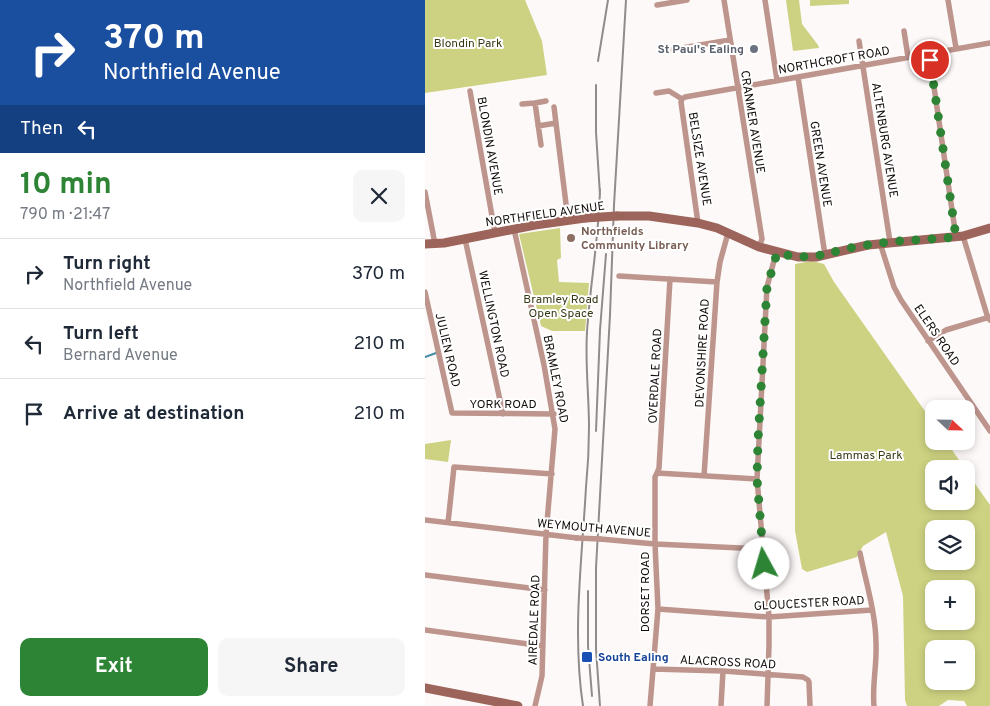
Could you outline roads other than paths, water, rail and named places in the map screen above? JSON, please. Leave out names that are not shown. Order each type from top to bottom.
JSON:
[{"type":"main road","name":"NORTHFIELD AVENUE","points":[[425,244],[465,239],[567,220],[617,216],[649,216],[699,223],[717,228],[777,253],[798,257],[816,257],[849,248],[890,242],[960,237],[990,228]]},
{"type":"main road","points":[[425,688],[518,706]]},
{"type":"street","points":[[657,5],[687,0]]},
{"type":"street","name":"CRANMER AVENUE","points":[[724,0],[762,239],[759,247]]},
{"type":"street","points":[[765,0],[777,80]]},
{"type":"street","points":[[948,0],[956,48]]},
{"type":"street","points":[[904,31],[908,57]]},
{"type":"street","points":[[664,51],[730,40]]},
{"type":"street","name":"ALTENBURG AVENUE","points":[[859,42],[890,242]]},
{"type":"street","name":"NORTHCROFT ROAD","points":[[682,99],[685,96],[956,48],[990,44]]},
{"type":"street","points":[[928,341],[946,330],[990,318],[960,237],[929,54]]},
{"type":"street","name":"GREEN AVENUE","points":[[798,77],[825,255]]},
{"type":"street","name":"BLONDIN AVENUE","points":[[470,91],[495,233]]},
{"type":"street","points":[[657,93],[669,91],[682,99]]},
{"type":"street","name":"BELSIZE AVENUE","points":[[682,99],[699,223]]},
{"type":"street","points":[[522,104],[546,101]]},
{"type":"street","points":[[535,103],[541,144]]},
{"type":"street","points":[[555,107],[567,220]]},
{"type":"street","points":[[538,126],[556,123]]},
{"type":"street","points":[[425,192],[435,244]]},
{"type":"street","name":"BRAMLEY ROAD","points":[[514,229],[554,414],[555,430],[547,534]]},
{"type":"street","name":"DEVONSHIRE ROAD","points":[[705,476],[717,282],[719,262],[728,233]]},
{"type":"street","name":"WELLINGTON ROAD","points":[[465,239],[503,414]]},
{"type":"street","name":"ELERS ROAD","points":[[880,244],[894,287],[928,341],[990,431]]},
{"type":"street","points":[[767,706],[769,617],[757,479],[767,287],[777,253]]},
{"type":"street","points":[[619,276],[717,282]]},
{"type":"street","name":"OVERDALE ROAD","points":[[656,475],[660,459],[671,279]]},
{"type":"street","name":"JULIEN ROAD","points":[[425,292],[452,413]]},
{"type":"street","name":"YORK ROAD","points":[[452,413],[554,414]]},
{"type":"street","points":[[448,523],[454,467],[552,474]]},
{"type":"street","points":[[656,475],[757,479]]},
{"type":"street","name":"DORSET ROAD","points":[[650,706],[657,609],[655,544],[656,475]]},
{"type":"street","name":"WEYMOUTH AVENUE","points":[[425,520],[577,538],[762,549]]},
{"type":"street","name":"AIREDALE ROAD","points":[[535,706],[542,676],[547,534]]},
{"type":"street","points":[[860,553],[872,610],[876,644],[874,706]]},
{"type":"street","points":[[425,575],[545,590]]},
{"type":"street","name":"GLOUCESTER ROAD","points":[[657,609],[769,617],[872,610]]},
{"type":"street","points":[[425,630],[543,646]]},
{"type":"street","name":"ALACROSS ROAD","points":[[653,669],[803,676],[809,682],[810,706]]},
{"type":"street","points":[[721,706],[723,671]]},
{"type":"waterway","points":[[425,357],[436,353]]},
{"type":"railway","points":[[598,61],[608,0]]},
{"type":"railway","points":[[600,706],[596,649],[596,568],[626,0]]},
{"type":"railway","points":[[596,85],[596,132],[600,195]]},
{"type":"railway","points":[[583,706],[578,651],[578,624],[589,442],[587,344],[588,314],[600,189]]},
{"type":"railway","points":[[596,431],[600,330],[606,254]]},
{"type":"railway","points":[[588,591],[588,646],[592,696]]},
{"type":"place","name":"St Paul's Ealing","points":[[754,49]]},
{"type":"place","name":"Northfields Community Library","points":[[571,238]]},
{"type":"place","name":"South Ealing","points":[[587,657]]},
{"type":"park label","name":"Blondin Park","points":[[468,43]]},
{"type":"park label","name":"Bramley Road Open Space","points":[[561,306]]},
{"type":"park label","name":"Lammas Park","points":[[866,455]]}]
